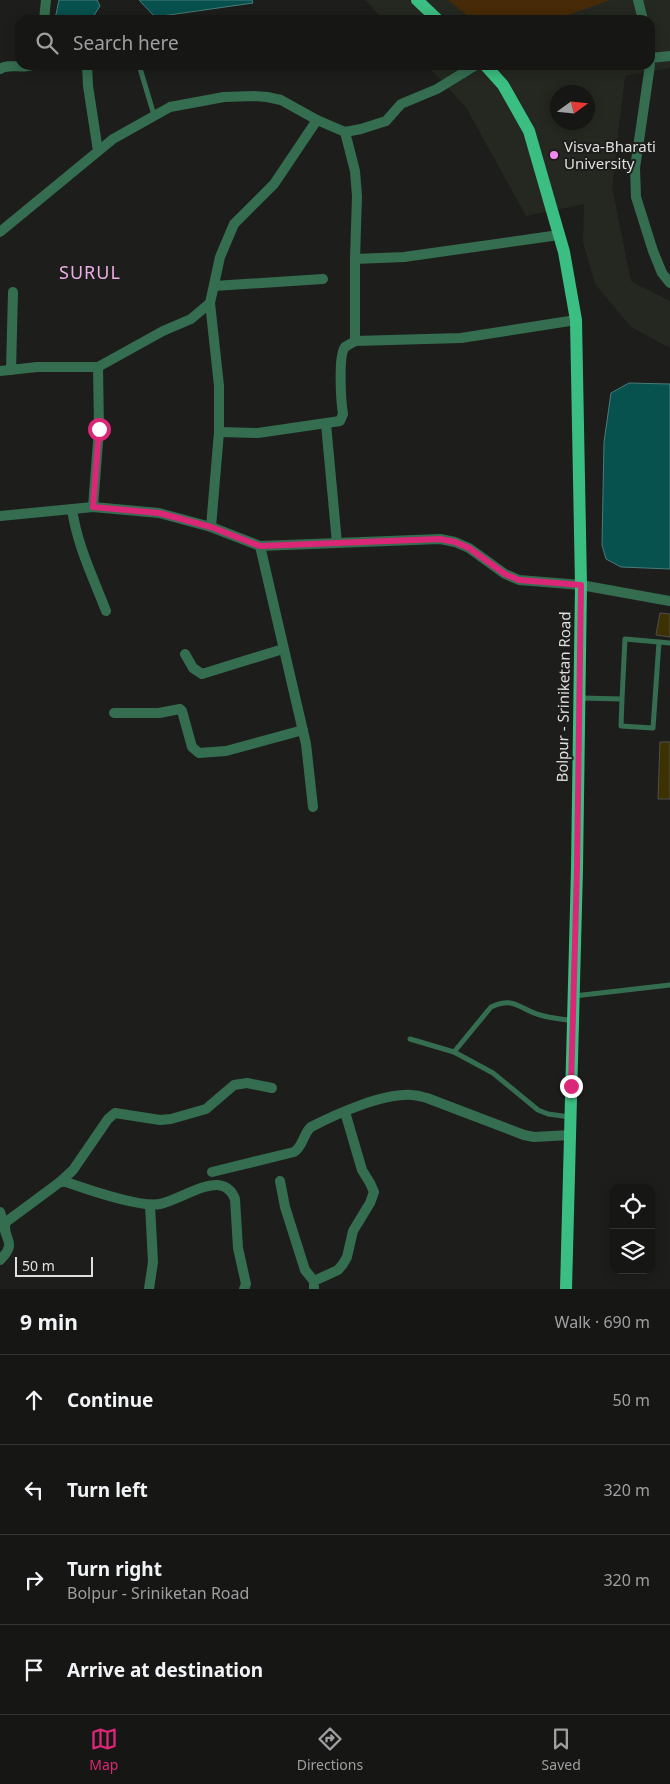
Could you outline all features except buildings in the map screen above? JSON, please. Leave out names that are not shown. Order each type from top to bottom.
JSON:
[{"type":"main road","points":[[417,0],[433,15]]},
{"type":"main road","name":"Bolpur - Sriniketan Road","points":[[490,70],[503,85],[530,131],[564,252],[576,320],[581,585],[580,698],[566,1289]]},
{"type":"street","points":[[44,15],[46,0]]},
{"type":"street","points":[[638,0],[642,15]]},
{"type":"street","points":[[655,58],[670,56]]},
{"type":"street","points":[[0,68],[4,66],[15,67]]},
{"type":"street","points":[[87,70],[98,151]]},
{"type":"street","points":[[0,232],[113,139],[170,107],[206,100],[254,96],[281,100],[316,120],[345,132],[386,121],[397,107],[437,89],[468,70]]},
{"type":"street","points":[[648,70],[635,168],[636,197],[653,251],[662,273],[670,283]]},
{"type":"street","points":[[211,527],[219,432],[219,386],[210,303],[220,257],[234,224],[274,184],[316,120]]},
{"type":"street","points":[[345,132],[355,171],[357,196],[355,341]]},
{"type":"street","points":[[355,259],[404,257],[559,236]]},
{"type":"street","points":[[214,286],[323,279]]},
{"type":"street","points":[[13,292],[5,370],[36,367],[98,367],[163,331],[191,319],[210,303]]},
{"type":"street","points":[[219,432],[258,433],[340,421],[342,417],[342,352],[346,346],[355,341],[461,338],[576,320]]},
{"type":"street","points":[[93,507],[99,429],[98,367]]},
{"type":"street","points":[[326,424],[337,543]]},
{"type":"street","points":[[0,516],[93,507],[159,513],[211,527],[260,546],[440,539],[455,542],[469,548],[505,574],[519,580],[581,585],[670,601]]},
{"type":"street","points":[[72,509],[84,558],[106,611]]},
{"type":"street","points":[[260,546],[307,752],[313,807]]},
{"type":"street","points":[[185,654],[193,668],[202,674],[283,648]]},
{"type":"street","points":[[114,713],[159,713],[180,709],[192,747],[199,753],[226,751],[302,730]]},
{"type":"street","points":[[4,1224],[73,1170],[108,1119],[116,1113],[171,1120],[206,1109],[234,1085],[247,1083],[272,1088]]},
{"type":"street","points":[[212,1172],[294,1152],[298,1150],[311,1127],[345,1112],[385,1098],[412,1095],[457,1108],[524,1135],[553,1137],[570,1135]]},
{"type":"street","points":[[280,1181],[285,1207],[305,1270],[314,1285],[338,1270],[343,1264],[347,1257],[353,1231],[370,1203],[374,1192],[362,1170],[345,1112]]},
{"type":"street","points":[[60,1182],[66,1182],[136,1203],[150,1205],[170,1201],[208,1186],[228,1188],[233,1193],[235,1199],[237,1237],[246,1284],[244,1289]]},
{"type":"street","points":[[148,1289],[153,1262],[150,1205]]},
{"type":"street","points":[[0,1212],[9,1248],[8,1252],[0,1260]]},
{"type":"lane","points":[[140,70],[154,115]]},
{"type":"lane","points":[[659,642],[653,728],[621,726],[625,639],[659,642],[670,643]]},
{"type":"lane","points":[[580,698],[622,699]]},
{"type":"lane","points":[[573,996],[670,986]]},
{"type":"lane","points":[[454,1052],[491,1007],[498,1004],[510,1002],[539,1015],[572,1021]]},
{"type":"lane","points":[[410,1039],[454,1052],[493,1073],[538,1110],[548,1114],[570,1117]]},
{"type":"shaded area","name":"Visva-Bharati University","points":[[365,0],[670,0],[670,68],[625,76],[612,187],[631,281],[670,301],[670,348],[631,327],[595,284],[583,242],[584,204],[526,216],[466,107],[431,70],[655,70],[655,15],[379,15]]},
{"type":"shaded area","points":[[448,0],[610,0],[568,15],[467,15]]},
{"type":"water","points":[[59,0],[97,0],[100,6],[94,15],[56,15]]},
{"type":"water","points":[[139,0],[252,0],[253,3],[169,15],[153,15]]},
{"type":"water","points":[[629,383],[670,384],[670,569],[621,567],[606,559],[602,545],[604,442],[611,393]]},
{"type":"place","name":"Visva-Bharati University","points":[[554,155]]},
{"type":"district","name":"SURUL","points":[[90,272]]},
{"type":"route","points":[[99,429],[93,507],[159,513],[211,527],[260,546],[440,539],[455,542],[469,548],[505,574],[519,580],[581,585],[577,869],[571,1086]]}]
